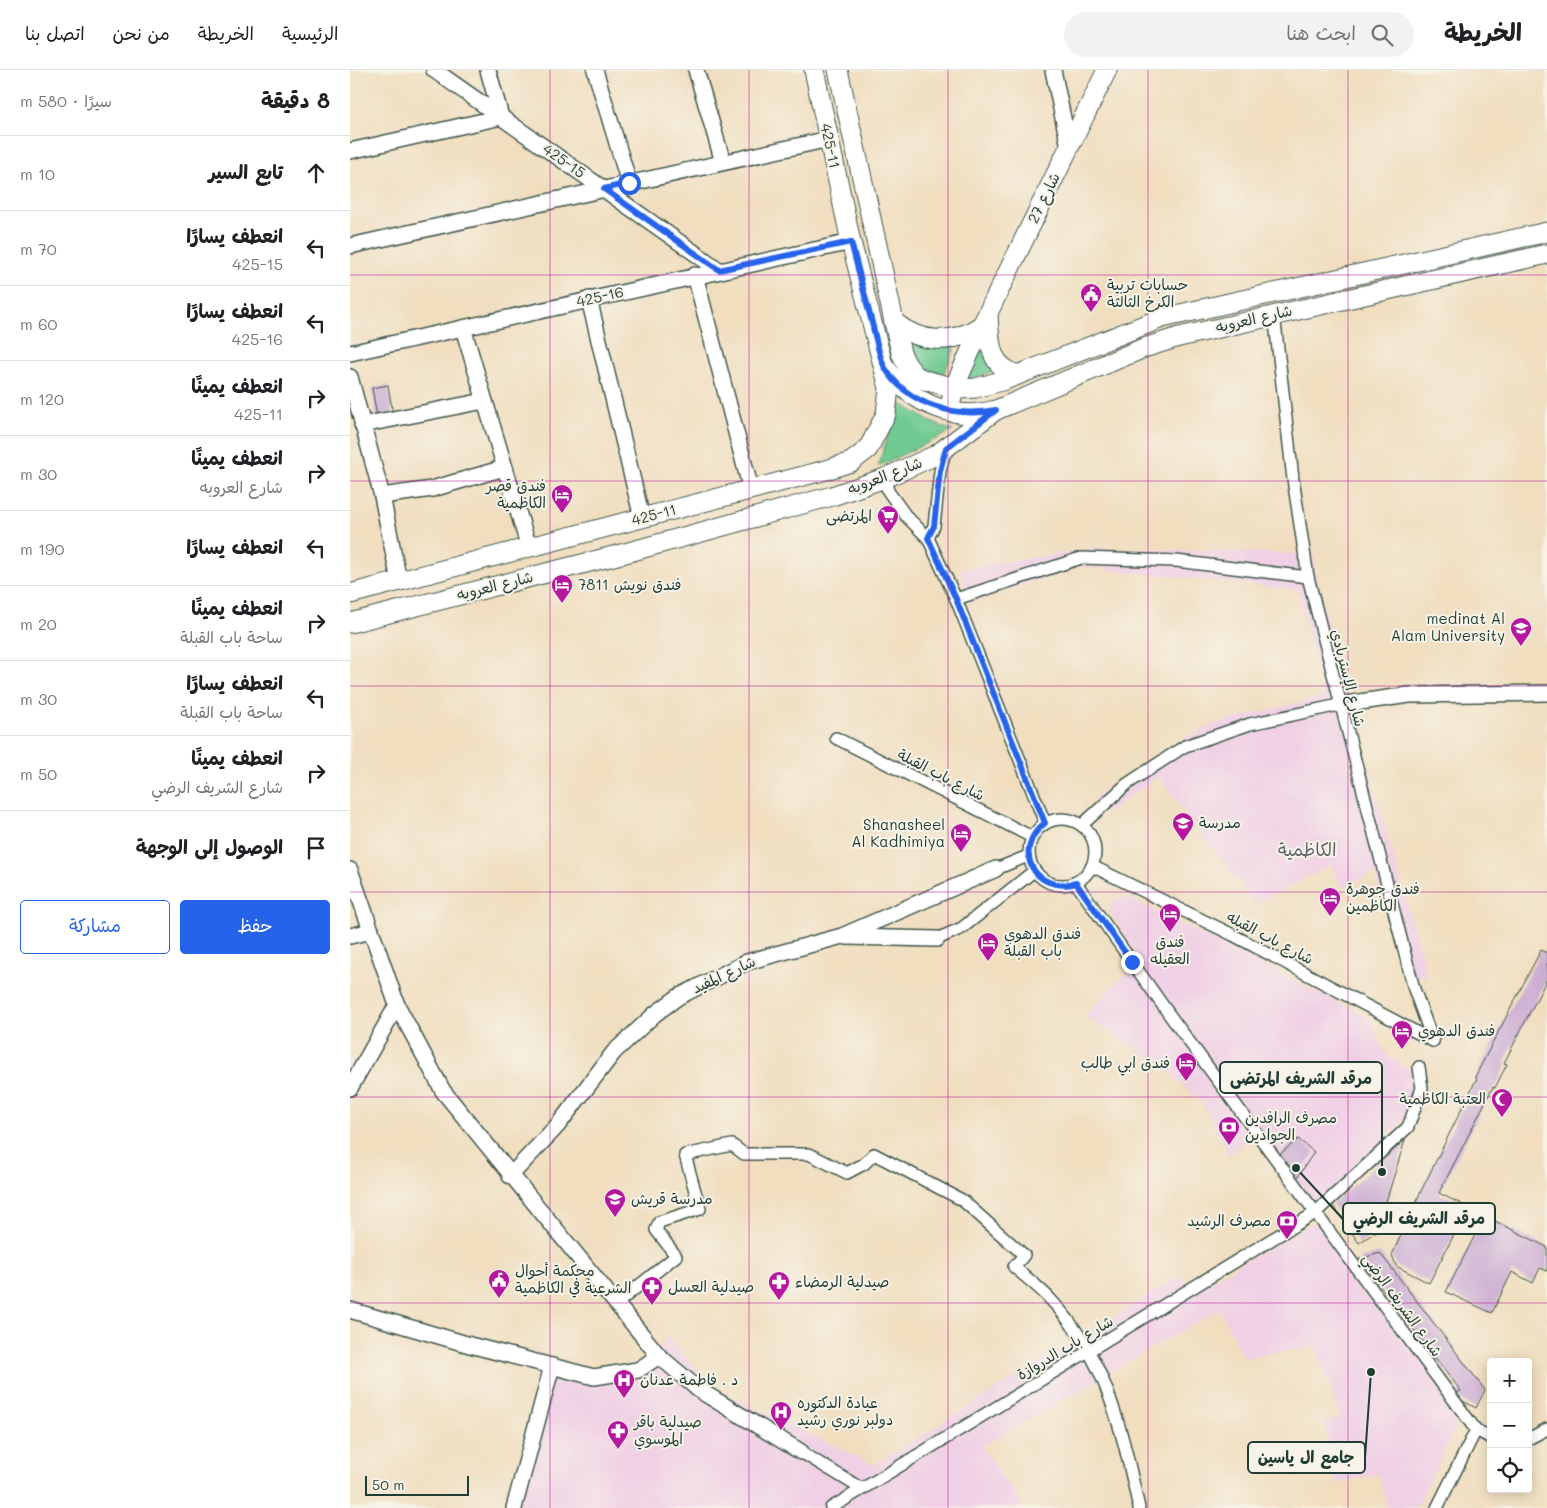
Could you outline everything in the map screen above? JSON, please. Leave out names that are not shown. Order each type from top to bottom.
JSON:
[{"type":"street","name":"425-15","points":[[434,70],[719,270]]},
{"type":"street","points":[[350,151],[501,117],[488,70]]},
{"type":"street","points":[[595,70],[629,183]]},
{"type":"street","points":[[696,70],[723,162]]},
{"type":"street","name":"425-11","points":[[350,594],[834,467],[850,462],[868,449],[884,420],[889,401],[884,366],[851,242],[814,70]]},
{"type":"street","name":"425-11","points":[[838,70],[901,353],[907,365]]},
{"type":"street","points":[[1053,70],[1069,147]]},
{"type":"street","name":"شارع 27","points":[[949,411],[954,388],[985,319],[1107,70]]},
{"type":"street","points":[[350,246],[829,139]]},
{"type":"street","name":"شارع العروبه","points":[[907,365],[915,375],[924,380],[954,388],[976,388],[1012,378],[1162,318],[1547,232]]},
{"type":"street","name":"425-16","points":[[350,353],[694,275],[851,242]]},
{"type":"street","name":"شارع العروبه","points":[[350,623],[629,552],[832,496],[885,478],[918,465],[946,448],[1003,407],[1144,348],[1274,314],[1547,254]]},
{"type":"street","points":[[694,275],[751,490]]},
{"type":"street","points":[[589,299],[642,518]]},
{"type":"street","name":"شارع الإستربادي","points":[[1274,314],[1293,480],[1308,577],[1339,705],[1414,989],[1433,1041]]},
{"type":"street","points":[[894,322],[913,334],[933,340],[964,336],[985,319],[994,356],[1002,369],[1012,378],[1000,386],[999,394],[1003,407]]},
{"type":"street","points":[[463,328],[529,548]]},
{"type":"street","name":"425-11","points":[[884,366],[906,390],[933,407],[965,413],[1003,407]]},
{"type":"street","points":[[350,377],[382,496],[399,581]]},
{"type":"street","points":[[976,388],[989,394],[994,401],[1003,407]]},
{"type":"street","points":[[362,425],[484,401]]},
{"type":"street","points":[[928,538],[934,526],[940,471],[946,448]]},
{"type":"street","points":[[382,496],[432,489],[504,468]]},
{"type":"street","points":[[885,478],[888,491],[906,516],[928,538],[956,599],[1045,823]]},
{"type":"street","points":[[956,599],[1082,558],[1176,561],[1308,577]]},
{"type":"street","points":[[1082,825],[1127,784],[1185,746],[1250,724],[1339,705],[1409,695],[1547,693]]},
{"type":"street","name":"شارع باب القبلة","points":[[836,738],[1032,837]]},
{"type":"street","points":[[1064,819],[1082,825],[1090,834],[1094,844],[1095,855],[1092,866],[1086,876],[1076,883],[1066,886],[1055,885],[1045,881],[1034,871],[1028,856],[1032,837],[1045,823],[1064,819]]},
{"type":"street","name":"شارع المفيد","points":[[510,1176],[558,1125],[614,1052],[655,1014],[678,997],[747,962],[842,936],[1028,856]]},
{"type":"street","name":"شارع باب القبله","points":[[1092,866],[1233,935],[1433,1041]]},
{"type":"street","points":[[350,870],[397,1005],[443,1091],[510,1176],[659,1356],[699,1390],[862,1489]]},
{"type":"street","points":[[842,936],[937,940],[962,928],[1034,871]]},
{"type":"street","name":"شارع الشريف الرضي","points":[[1076,883],[1171,1017],[1476,1430]]},
{"type":"street","points":[[350,936],[371,931]]},
{"type":"street","points":[[352,1080],[397,1005]]},
{"type":"street","name":"شارع باب الدروازة","points":[[831,1508],[1315,1213],[1408,1127],[1422,1088],[1419,1068]]},
{"type":"street","points":[[616,1304],[676,1256],[656,1230],[659,1222],[700,1209],[685,1155],[732,1145],[744,1154],[809,1154],[848,1172],[864,1164],[874,1154],[962,1200],[988,1221],[1024,1255],[1014,1267],[1051,1300],[1077,1331],[1089,1351],[1112,1400],[1139,1508]]},
{"type":"street","points":[[350,1310],[594,1377],[638,1370],[659,1356]]},
{"type":"street","points":[[514,1508],[552,1366]]},
{"type":"street","points":[[1532,1437],[1547,1429]]},
{"type":"street","points":[[1437,1508],[1476,1430],[1487,1436]]},
{"type":"shaded area","points":[[1094,548],[1313,554],[1319,592],[1427,975],[1407,979],[1375,873],[1341,888],[1331,865],[1255,904],[1158,776],[1106,814],[1092,799],[1157,753],[1211,725],[1323,697],[1298,590],[1076,566],[970,603],[960,569]]},
{"type":"shaded area","points":[[1127,897],[1371,1019],[1382,1047],[1389,1057],[1420,1075],[1420,1084],[1406,1118],[1319,1203],[1315,1204],[1259,1131],[1229,1155],[1204,1106],[1164,1067],[1084,1016],[1140,960],[1111,913],[1111,905],[1117,899]]},
{"type":"shaded area","points":[[1320,1219],[1458,1406],[1454,1416],[1453,1433],[1416,1508],[1387,1508],[1379,1474],[1336,1483],[1324,1423],[1340,1417],[1316,1346],[1244,1358],[1219,1309],[981,1447],[1021,1503],[1016,1508],[514,1508],[552,1366],[594,1377],[659,1356],[666,1337],[717,1390],[874,1465],[1181,1275],[1192,1288],[1207,1283]]},
{"type":"green space","points":[[986,332],[999,370],[962,381]]},
{"type":"green space","points":[[907,342],[919,345],[957,344],[944,373],[931,370],[921,363]]},
{"type":"green space","points":[[895,400],[929,421],[953,431],[878,466],[889,433]]},
{"type":"building","points":[[388,385],[393,415],[377,417],[372,388]]},
{"type":"building","points":[[1541,950],[1547,953],[1547,979],[1504,1063],[1507,1064],[1495,1088],[1493,1087],[1439,1193],[1547,1247],[1547,1271],[1540,1268],[1533,1283],[1512,1272],[1492,1313],[1446,1292],[1479,1227],[1462,1219],[1429,1283],[1396,1266],[1392,1255],[1421,1191],[1477,1078],[1475,1077]]},
{"type":"building","points":[[1298,1139],[1314,1152],[1296,1180],[1278,1156]]},
{"type":"building","points":[[1405,1140],[1377,1231],[1359,1243],[1332,1204]]},
{"type":"building","points":[[1380,1253],[1485,1390],[1476,1408],[1461,1400],[1457,1393],[1461,1391],[1359,1259]]},
{"type":"place","name":"حسابات تربية الكرخ الثالثة","points":[[1091,313]]},
{"type":"place","name":"فندق قصر الكاظمية","points":[[562,514]]},
{"type":"place","name":"المرتضى","points":[[888,535]]},
{"type":"place","name":"فندق نويش 7811","points":[[562,604]]},
{"type":"place","name":"medinat Al Alam University","points":[[1521,647]]},
{"type":"place","name":"مدرسة","points":[[1183,842]]},
{"type":"place","name":"Shanasheel Al Kadhimiya","points":[[961,853]]},
{"type":"place","name":"فندق جوهرة الكاظمين","points":[[1330,917]]},
{"type":"place","name":"فندق العقيله","points":[[1170,933]]},
{"type":"place","name":"فندق الدهوي باب القبلة","points":[[988,962]]},
{"type":"place","name":"فندق الدهوي","points":[[1402,1050]]},
{"type":"place","name":"فندق ابي طالب","points":[[1186,1082]]},
{"type":"place","name":"العتبة الكاظمية","points":[[1502,1118]]},
{"type":"place","name":"مصرف الرافدين الجوادين","points":[[1229,1146]]},
{"type":"place","name":"مرقد الشريف الرضي","points":[[1296,1168]]},
{"type":"place","name":"مرقد الشريف المرتضى","points":[[1382,1172]]},
{"type":"place","name":"مدرسة قريش","points":[[615,1218]]},
{"type":"place","name":"مصرف الرشيد","points":[[1287,1240]]},
{"type":"place","name":"محكمة أحوال الشرعية في الكاظمية","points":[[499,1299]]},
{"type":"place","name":"صيدلية الرمضاء","points":[[779,1301]]},
{"type":"place","name":"صيدلية العسل","points":[[652,1306]]},
{"type":"place","name":"جامع ال ياسين","points":[[1371,1372]]},
{"type":"place","name":"د . فاطمة عدنان","points":[[624,1399]]},
{"type":"place","name":"عيادة الدكتوره دولبر نوري رشيد","points":[[781,1431]]},
{"type":"place","name":"صيدلية باقر الموسوي","points":[[618,1450]]},
{"type":"district","name":"الكاظمية","points":[[1307,850]]},
{"type":"route","points":[[629,183],[604,189],[719,270],[851,242],[884,366],[894,379],[919,400],[933,407],[965,413],[981,413],[996,410],[946,448],[940,471],[934,526],[928,538],[956,599],[1045,823],[1037,829],[1032,837],[1028,856],[1031,866],[1036,874],[1045,881],[1055,885],[1066,886],[1076,883],[1132,962]]}]
